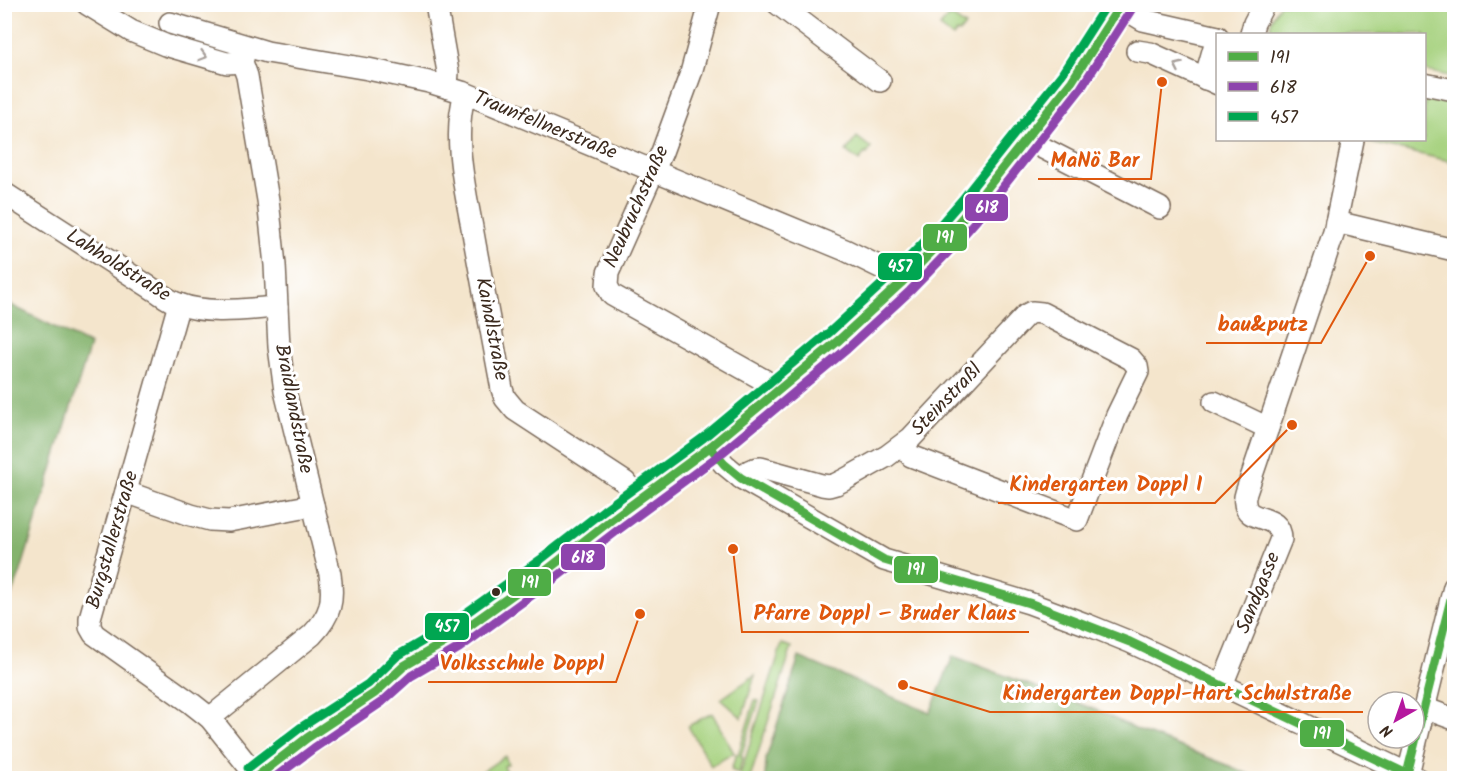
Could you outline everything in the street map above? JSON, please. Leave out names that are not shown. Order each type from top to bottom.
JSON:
[{"type":"street","name":"Traunfellnerstraße","points":[[87,4],[131,31],[165,45],[227,63],[244,54],[267,52],[368,69],[456,90],[845,250],[888,271],[901,283]]},
{"type":"street","name":"Kaindlstraße","points":[[436,4],[448,72],[456,90],[460,108],[463,177],[505,398],[514,410],[625,482],[639,499]]},
{"type":"street","name":"Neubruchstraße","points":[[710,4],[682,100],[606,281],[612,295],[764,380],[776,394]]},
{"type":"street","points":[[778,4],[880,81]]},
{"type":"street","points":[[1251,33],[1264,4]]},
{"type":"street","points":[[256,778],[307,738],[370,697],[404,666],[452,638],[547,570],[710,447],[839,340],[901,283],[957,224],[1072,81],[1121,5],[1143,20],[1216,37]]},
{"type":"street","name":"Traunfellnerstraße","points":[[172,14],[244,54]]},
{"type":"street","points":[[165,45],[172,14]]},
{"type":"street","points":[[1137,51],[1150,52],[1211,82],[1216,44]]},
{"type":"street","name":"Braidlandstraße","points":[[210,718],[312,635],[325,620],[332,589],[285,391],[279,347],[275,265],[268,200],[244,54]]},
{"type":"street","points":[[1426,84],[1455,90]]},
{"type":"street","points":[[1028,138],[1037,145],[1160,208]]},
{"type":"street","name":"Sandgasse","points":[[1222,685],[1281,539],[1279,527],[1253,515],[1244,504],[1334,232],[1347,141]]},
{"type":"street","name":"Lahholdstraße","points":[[4,193],[179,304],[198,309],[215,310],[277,307]]},
{"type":"street","points":[[1336,222],[1455,250]]},
{"type":"street","name":"Burgstallerstraße","points":[[179,304],[90,618],[90,627],[94,634],[210,718],[256,778]]},
{"type":"street","name":"Steinstraßl","points":[[741,478],[747,471],[761,468],[829,486],[837,484],[887,456],[927,422],[1026,315],[1032,312],[1042,313],[1131,359],[1137,366],[1138,372],[1118,415],[1077,520],[911,456],[902,445]]},
{"type":"street","points":[[1214,402],[1268,428]]},
{"type":"street","points":[[710,447],[724,464],[741,478],[884,560],[1029,603],[1130,642],[1410,777],[1415,750]]},
{"type":"street","points":[[126,492],[210,520],[229,521],[313,505]]},
{"type":"street","points":[[1426,700],[1455,587]]},
{"type":"street","points":[[1426,709],[1455,718]]},
{"type":"green space","points":[[1280,4],[1430,4],[1454,11],[1454,77],[1426,71],[1426,33],[1272,33],[1271,23]]},
{"type":"green space","points":[[950,15],[965,26],[953,37],[940,27]]},
{"type":"green space","points":[[1426,91],[1454,97],[1454,162],[1362,141],[1426,141]]},
{"type":"green space","points":[[857,137],[871,148],[859,161],[846,151]]},
{"type":"green space","points":[[5,302],[90,345],[20,574],[5,611]]},
{"type":"green space","points":[[782,644],[792,647],[750,778],[739,778]]},
{"type":"green space","points":[[953,656],[1099,711],[1137,730],[1257,778],[765,778],[766,759],[799,657],[930,713]]},
{"type":"green space","points":[[755,675],[742,718],[721,699]]},
{"type":"green space","points":[[755,700],[759,701],[741,756],[743,758],[738,773],[731,770]]},
{"type":"green space","points":[[712,713],[734,753],[711,766],[688,726]]},
{"type":"green space","points":[[505,756],[508,764],[504,766],[508,778],[473,778]]},
{"type":"transit line","name":"457","points":[[248,768],[300,728],[368,684],[397,656],[445,628],[703,438],[831,331],[893,274],[962,200],[1062,74],[1107,4]]},
{"type":"transit line","name":"191","points":[[255,778],[307,738],[375,693],[404,666],[452,638],[547,570],[710,447],[839,340],[901,283],[971,208],[1072,81],[1121,4]]},
{"type":"transit line","name":"618","points":[[274,778],[382,702],[411,676],[459,648],[554,579],[718,456],[847,349],[910,291],[980,216],[1081,88],[1131,10]]},
{"type":"transit line","name":"191","points":[[710,447],[724,464],[741,478],[884,560],[1029,603],[1130,642],[1407,774],[1454,587]]},
{"type":"place","name":"MaNö Bar","points":[[1162,82]]},
{"type":"place","name":"bau&putz","points":[[1370,256]]},
{"type":"place","name":"Kindergarten Doppl I","points":[[1292,425]]},
{"type":"place","name":"Pfarre Doppl – Bruder Klaus","points":[[733,549]]},
{"type":"place","name":"Volksschule Doppl","points":[[640,614]]},
{"type":"place","name":"Kindergarten Doppl-Hart Schulstraße","points":[[903,685]]}]
